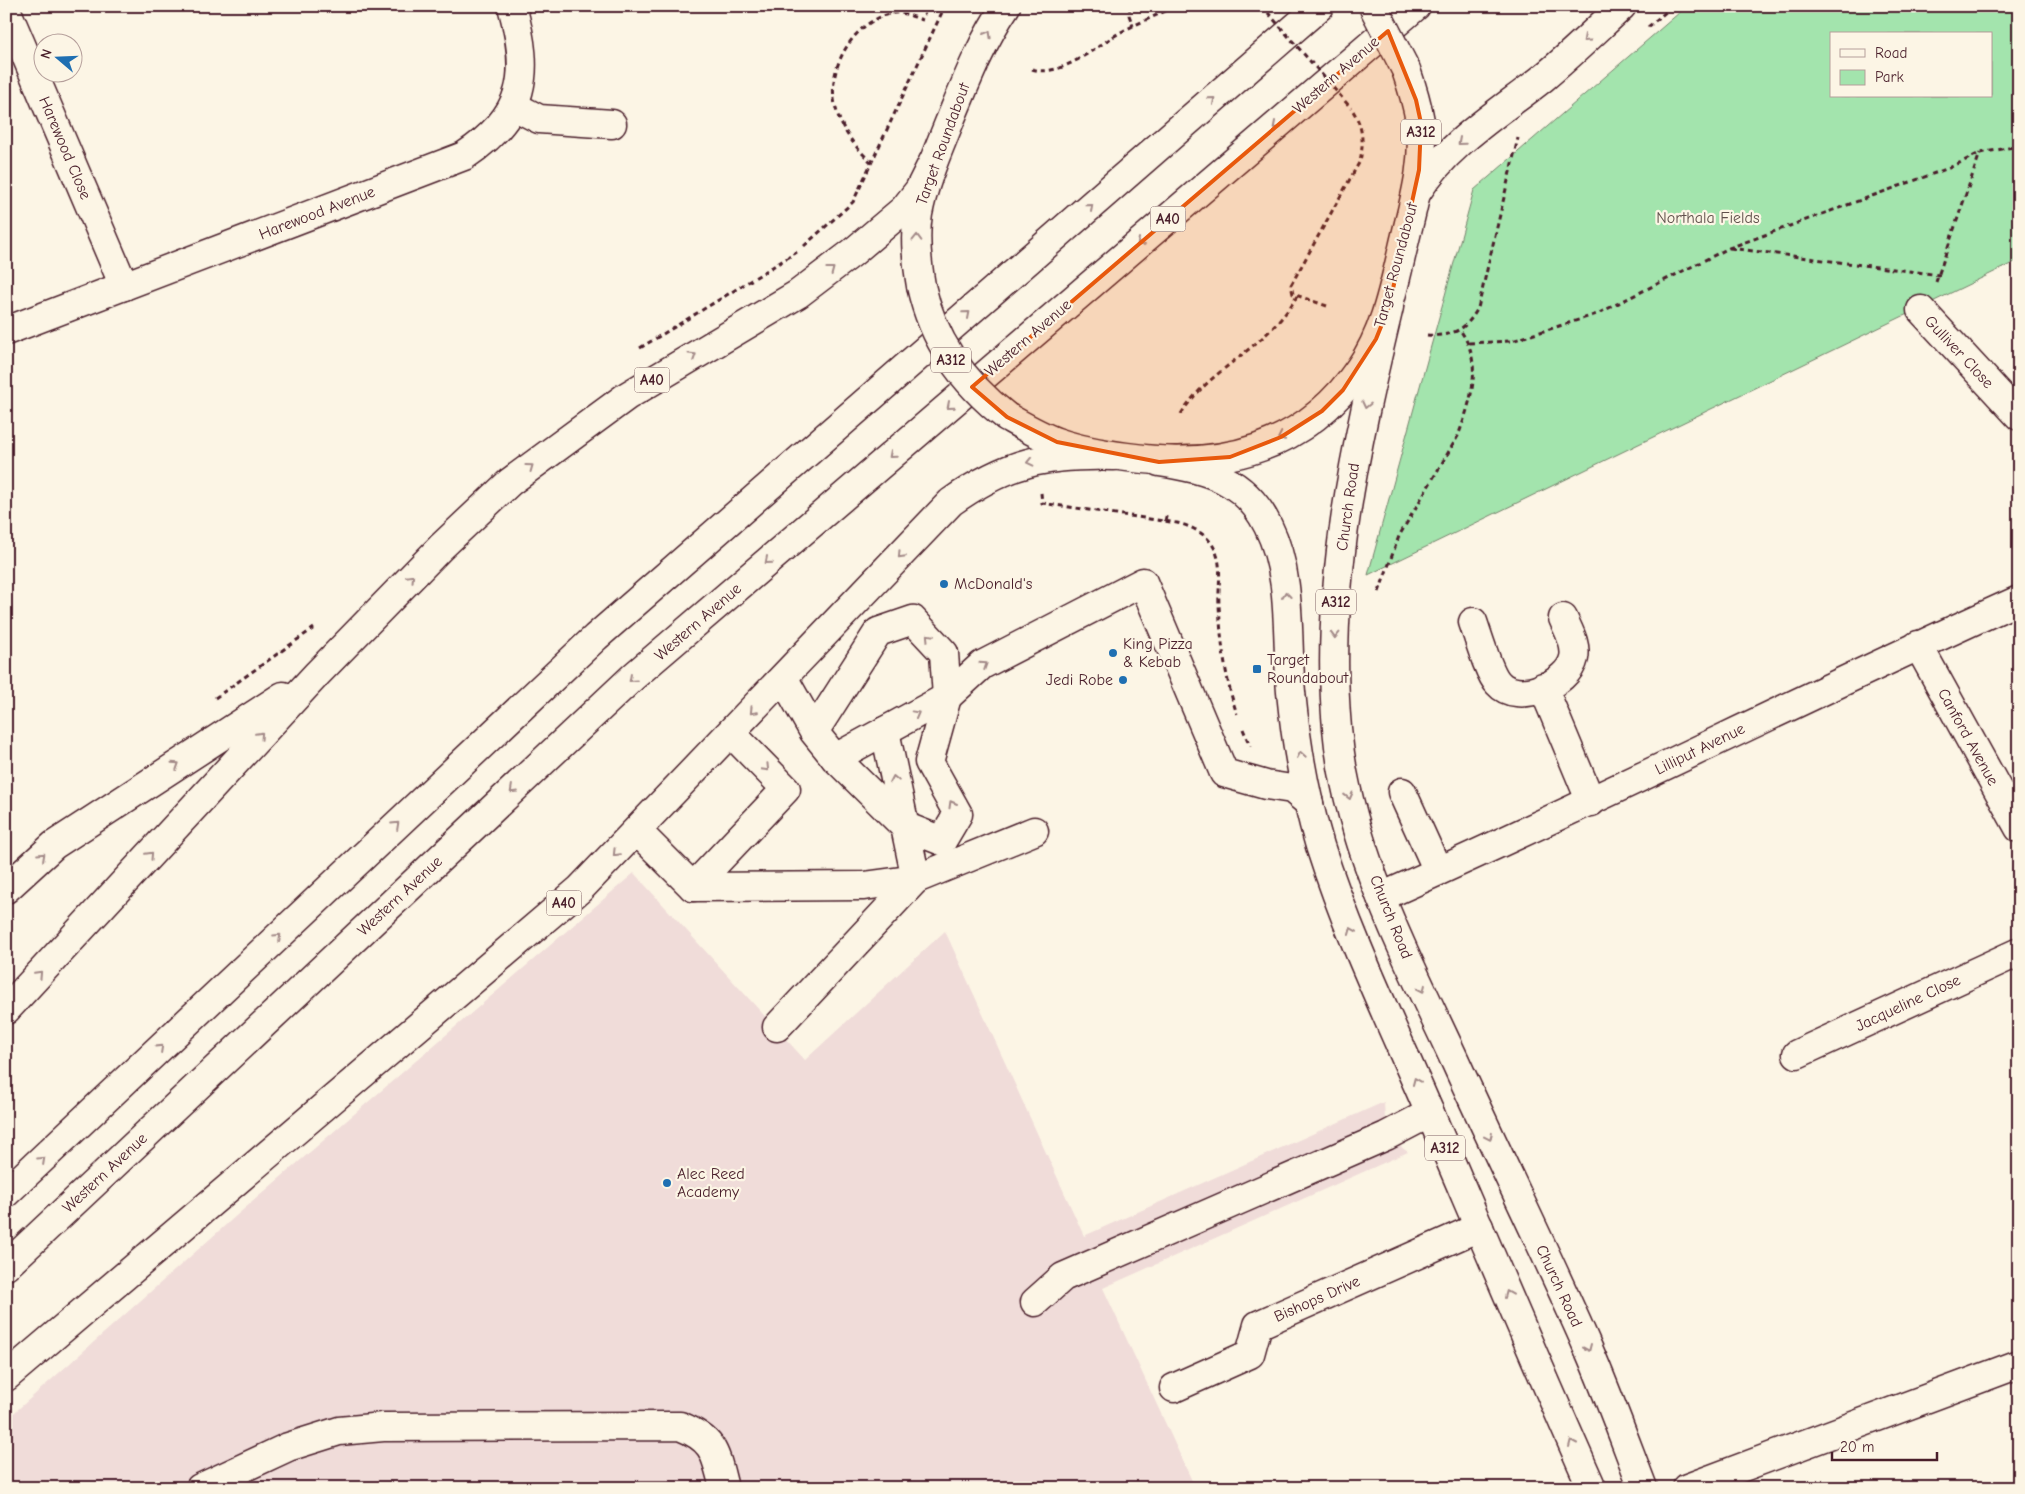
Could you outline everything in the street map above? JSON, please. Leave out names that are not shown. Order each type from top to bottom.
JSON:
[{"type":"main road","name":"Harewood Avenue","points":[[6,331],[464,156],[485,142],[505,122],[514,106],[522,84],[518,31],[512,6]]},
{"type":"main road","name":"Target Roundabout","points":[[1006,6],[988,33],[973,64],[933,162],[918,215],[916,259],[926,309],[934,329],[959,371],[986,401],[1007,417],[1057,442],[1114,456],[1159,462],[1207,461],[1230,457],[1254,450],[1302,426],[1336,397],[1361,367],[1376,339],[1389,307],[1415,195],[1421,148],[1421,123],[1406,70],[1373,6]]},
{"type":"main road","points":[[6,1193],[596,637],[1320,6]]},
{"type":"main road","name":"Western Avenue","points":[[6,1266],[634,676],[1416,6]]},
{"type":"main road","points":[[1415,195],[1440,161],[1474,131],[1544,77],[1622,6]]},
{"type":"main road","name":"Harewood Close","points":[[6,9],[124,286]]},
{"type":"main road","points":[[514,106],[539,119],[612,124]]},
{"type":"main road","name":"A40","points":[[6,1010],[317,674],[441,547],[510,482],[627,396],[798,294],[852,253],[904,209],[919,190],[933,162]]},
{"type":"main road","name":"Church Road","points":[[1389,307],[1351,476],[1336,605],[1333,672],[1337,731],[1346,782],[1358,833],[1381,897],[1519,1202],[1588,1347],[1643,1488]]},
{"type":"main road","name":"Gulliver Close","points":[[1920,310],[2019,416]]},
{"type":"main road","name":"A40","points":[[6,1377],[580,889],[784,679],[950,502],[993,475],[1014,466],[1036,460],[1085,455],[1114,456]]},
{"type":"main road","name":"A312","points":[[1159,462],[1190,467],[1222,478],[1240,489],[1254,503],[1268,526],[1280,556],[1286,596],[1291,691],[1309,803],[1320,846],[1343,911],[1592,1488]]},
{"type":"main road","points":[[835,758],[947,697],[982,666],[1144,582],[1224,772],[1266,785],[1292,789],[1309,803]]},
{"type":"main road","name":"Lilliput Avenue","points":[[1381,897],[1591,802],[1918,645],[2019,600]]},
{"type":"main road","points":[[1473,622],[1496,682],[1512,693],[1543,687],[1558,680],[1574,659],[1574,645],[1563,618]]},
{"type":"main road","points":[[784,679],[814,732],[835,758],[904,826],[942,841],[958,814],[929,762],[947,697],[944,653],[912,620],[878,632],[814,732]]},
{"type":"main road","name":"Canford Avenue","points":[[1918,645],[2019,828]]},
{"type":"main road","points":[[6,889],[54,845],[317,674]]},
{"type":"main road","points":[[1543,687],[1591,802]]},
{"type":"main road","points":[[885,731],[916,879]]},
{"type":"main road","points":[[693,887],[786,789],[732,733]]},
{"type":"main road","points":[[1402,792],[1438,871]]},
{"type":"main road","points":[[637,831],[693,887],[864,886],[916,879],[1034,831]]},
{"type":"main road","points":[[777,1027],[916,879]]},
{"type":"main road","name":"Jacqueline Close","points":[[1797,1054],[2019,952]]},
{"type":"main road","points":[[1036,1302],[1063,1277],[1386,1136],[1430,1113]]},
{"type":"main road","name":"Bishops Drive","points":[[1174,1388],[1250,1354],[1258,1326],[1479,1227]]},
{"type":"main road","points":[[1687,1488],[2019,1364]]},
{"type":"main road","points":[[200,1488],[288,1447],[339,1431],[383,1427],[670,1426],[680,1426],[700,1434],[715,1454],[724,1488]]},
{"type":"path","points":[[924,15],[927,6]]},
{"type":"path","points":[[923,20],[895,12],[869,21],[847,45],[837,71],[834,100],[841,124],[855,147],[872,163],[945,6]]},
{"type":"path","points":[[1130,6],[1129,15],[1133,26]]},
{"type":"path","points":[[1032,69],[1040,72],[1054,70],[1133,26],[1176,6]]},
{"type":"path","points":[[1262,6],[1351,108],[1361,127],[1362,149],[1360,161],[1295,276],[1292,290],[1297,296],[1327,306]]},
{"type":"path","points":[[1644,31],[1673,6]]},
{"type":"path","points":[[1428,335],[1444,336],[1460,330],[1471,321],[1478,308],[1518,138],[1526,132]]},
{"type":"path","points":[[1469,343],[1512,341],[1597,314],[1729,248],[1949,168],[1980,153],[2019,146]]},
{"type":"path","points":[[1920,310],[1940,275],[1980,153]]},
{"type":"path","points":[[1729,248],[1940,275]]},
{"type":"path","points":[[1181,414],[1196,394],[1272,330],[1283,318],[1297,296]]},
{"type":"path","points":[[1379,592],[1399,536],[1458,436],[1469,404],[1474,369],[1469,343],[1460,330]]},
{"type":"path","points":[[1036,460],[1042,503],[1187,525],[1197,530],[1213,546],[1218,556],[1219,602],[1226,671],[1237,716]]},
{"type":"path","points":[[1165,521],[1166,513]]},
{"type":"path","points":[[1241,724],[1266,785]]},
{"type":"highlighted area","points":[[1388,31],[1416,100],[1421,123],[1419,170],[1389,307],[1376,339],[1343,390],[1322,411],[1281,437],[1230,457],[1159,462],[1057,442],[1007,417],[972,387]]},
{"type":"shaded area","name":"Alec Reed Academy","points":[[634,873],[805,1060],[945,931],[1084,1236],[1384,1102],[1386,1136],[1408,1152],[1103,1288],[1193,1483],[1183,1488],[6,1488],[6,1420],[237,1215]]},
{"type":"green space","name":"Northala Fields","points":[[1687,6],[2019,6],[2019,260],[1368,575],[1474,190]]},
{"type":"place","name":"McDonald's","points":[[944,584]]},
{"type":"place","name":"King Pizza & Kebab","points":[[1113,653]]},
{"type":"place","name":"Target Roundabout","points":[[1257,669]]},
{"type":"place","name":"Jedi Robe","points":[[1123,680]]},
{"type":"place","name":"Alec Reed Academy","points":[[667,1183]]}]
